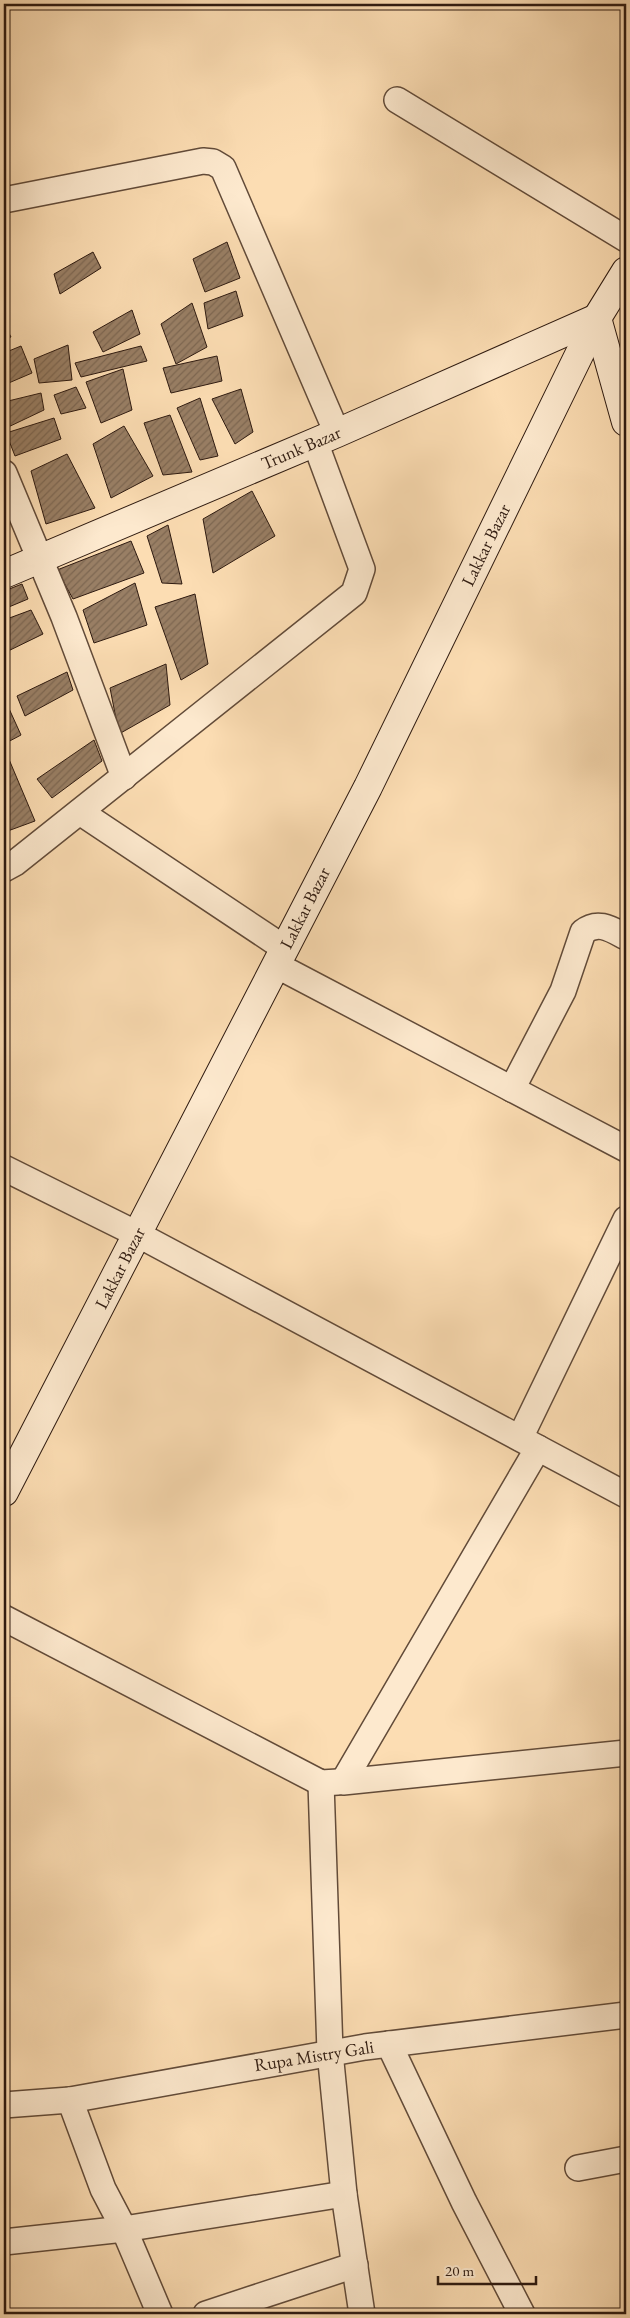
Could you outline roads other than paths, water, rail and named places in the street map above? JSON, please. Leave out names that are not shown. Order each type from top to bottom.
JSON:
[{"type":"street","points":[[397,100],[626,239]]},
{"type":"street","points":[[4,200],[203,161],[213,162],[223,168],[326,437],[362,570],[354,593],[80,812],[15,863],[4,869]]},
{"type":"street","name":"Lakkar Bazar","points":[[4,1492],[372,778],[597,318],[626,271]]},
{"type":"street","points":[[597,318],[626,422]]},
{"type":"street","name":"Trunk Bazar","points":[[4,574],[326,437],[597,318]]},
{"type":"street","points":[[4,474],[64,617],[124,777]]},
{"type":"street","points":[[80,812],[280,957],[512,1089],[626,1149]]},
{"type":"street","points":[[512,1089],[562,991],[583,932],[590,926],[605,926],[626,937]]},
{"type":"street","points":[[6,1174],[137,1234],[626,1496]]},
{"type":"street","points":[[362,2314],[344,2194],[330,2052],[332,1783],[529,1443],[626,1219]]},
{"type":"street","points":[[4,1618],[332,1783],[626,1754]]},
{"type":"street","name":"Rupa Mistry Gali","points":[[4,2105],[70,2100],[330,2052],[626,2015]]},
{"type":"street","points":[[389,2044],[464,2202],[522,2314]]},
{"type":"street","points":[[70,2100],[103,2189],[124,2229],[160,2314]]},
{"type":"street","points":[[578,2168],[626,2159]]},
{"type":"street","points":[[4,2242],[124,2229],[344,2194]]},
{"type":"street","points":[[206,2314],[355,2265]]}]
